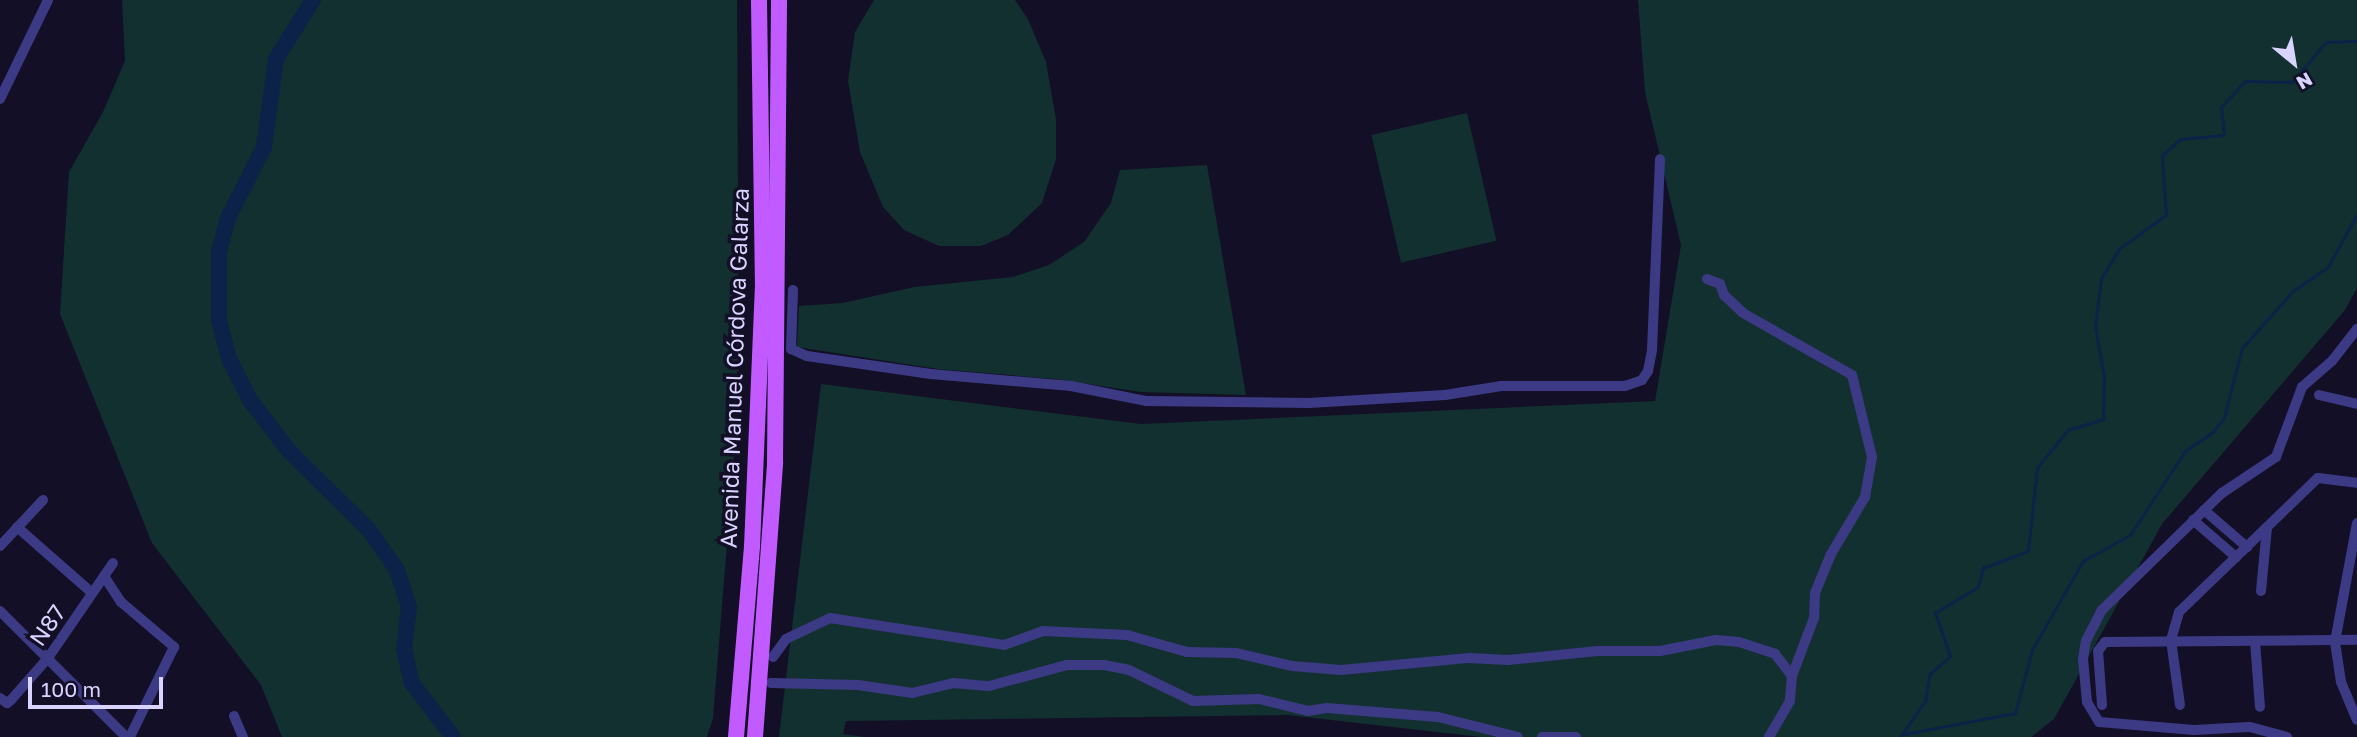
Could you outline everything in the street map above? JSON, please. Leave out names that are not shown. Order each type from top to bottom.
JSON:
[{"type":"main road","name":"Avenida Manuel Córdova Galarza","points":[[736,737],[752,547],[763,288],[760,0]]},
{"type":"main road","name":"Avenida Manuel Córdova Galarza","points":[[755,737],[775,462],[779,0]]},
{"type":"street","points":[[0,99],[48,0]]},
{"type":"street","points":[[793,290],[791,349],[807,356],[931,374],[1072,386],[1146,401],[1309,403],[1445,395],[1501,386],[1625,386],[1642,380],[1648,371],[1652,350],[1660,159]]},
{"type":"street","points":[[1707,279],[1720,284],[1724,295],[1743,313],[1852,375],[1872,457],[1865,497],[1819,582],[1814,618],[1792,676],[1790,701],[1769,737]]},
{"type":"street","points":[[2287,737],[2249,727],[2194,730],[2107,724],[2092,716],[2083,669],[2092,628],[2102,611],[2204,510],[2276,457],[2302,387],[2332,361],[2357,329]]},
{"type":"street","points":[[2319,395],[2357,404]]},
{"type":"street","points":[[2180,705],[2171,640],[2179,612],[2318,478],[2357,483]]},
{"type":"street","points":[[0,546],[43,500]]},
{"type":"street","points":[[2204,510],[2247,547]]},
{"type":"street","points":[[2193,520],[2236,557]]},
{"type":"street","points":[[2357,523],[2335,642],[2341,682],[2357,720]]},
{"type":"street","points":[[17,527],[92,593]]},
{"type":"street","points":[[2261,590],[2267,527]]},
{"type":"street","name":"N87","points":[[4,701],[48,659],[113,564]]},
{"type":"street","points":[[0,611],[128,737],[174,647],[121,603],[104,576]]},
{"type":"street","points":[[773,657],[786,639],[830,618],[1004,645],[1043,631],[1127,635],[1187,652],[1261,656],[1292,666],[1341,670],[1469,658],[1508,660],[1598,651],[1660,651],[1716,640],[1739,642],[1775,654],[1792,676]]},
{"type":"street","points":[[2102,705],[2100,645],[2171,640],[2357,640]]},
{"type":"street","points":[[2255,641],[2260,707]]},
{"type":"street","points":[[771,683],[858,685],[912,693],[953,683],[989,686],[1067,664],[1104,664],[1129,670],[1193,701],[1259,699],[1308,710],[1327,708],[1430,717],[1518,737]]},
{"type":"street","points":[[234,716],[243,737]]},
{"type":"street","points":[[1542,737],[1576,737]]},
{"type":"green space","points":[[122,0],[737,0],[739,394],[713,718],[707,737],[282,737],[261,685],[152,543],[60,314],[69,172],[103,112],[125,61]]},
{"type":"green space","points":[[874,0],[1015,0],[1028,19],[1046,62],[1056,119],[1056,159],[1042,203],[1008,235],[981,246],[939,246],[904,230],[883,207],[860,152],[848,81],[855,32]]},
{"type":"green space","points":[[1638,0],[2357,0],[2357,288],[2345,310],[2162,524],[2054,719],[2031,737],[1481,737],[1287,715],[846,721],[843,734],[865,737],[779,737],[821,384],[1141,424],[1655,401],[1681,245],[1645,92]]},
{"type":"green space","points":[[1467,113],[1496,241],[1401,263],[1372,135]]},
{"type":"green space","points":[[1207,165],[1246,395],[1141,392],[1055,379],[938,369],[797,347],[799,306],[843,303],[914,287],[1013,277],[1049,265],[1084,242],[1111,203],[1120,170]]},
{"type":"waterway","points":[[313,0],[276,59],[264,147],[228,218],[219,251],[219,320],[229,359],[250,400],[289,451],[369,530],[397,570],[409,607],[404,649],[412,683],[453,737]]},
{"type":"waterway","points":[[1900,737],[1925,701],[1930,674],[1950,656],[1935,613],[1978,587],[1983,568],[2028,551],[2037,468],[2068,430],[2103,419],[2104,377],[2095,327],[2101,279],[2119,249],[2166,215],[2162,156],[2180,139],[2224,135],[2221,107],[2245,81],[2292,82],[2326,42],[2357,41]]},
{"type":"waterway","points":[[1904,734],[2015,713],[2032,650],[2083,561],[2130,535],[2185,451],[2212,433],[2224,418],[2242,348],[2293,291],[2328,267],[2357,214]]}]
